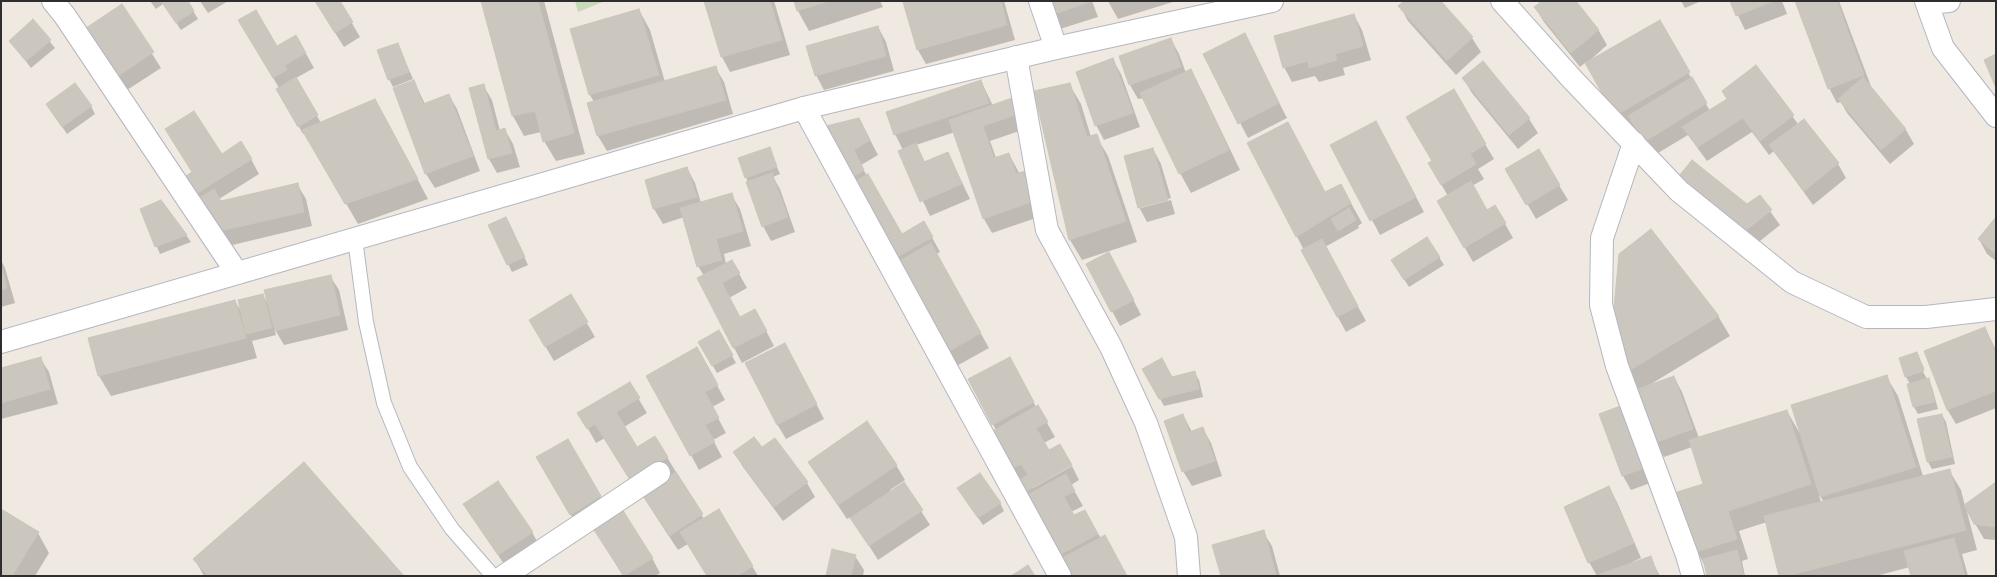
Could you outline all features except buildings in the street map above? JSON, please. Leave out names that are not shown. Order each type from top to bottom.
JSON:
[{"type":"street","points":[[54,1],[237,273]]},
{"type":"street","points":[[1040,1],[1056,48]]},
{"type":"street","points":[[1,342],[804,108],[1016,57],[1272,1]]},
{"type":"street","points":[[1502,1],[1572,79],[1679,191],[1792,282],[1866,316],[1926,317],[1996,309]]},
{"type":"street","points":[[1949,1],[1926,2],[1943,48],[1996,116]]},
{"type":"street","points":[[1016,57],[1047,230],[1111,347],[1146,423],[1186,537],[1188,576]]},
{"type":"street","points":[[804,108],[1060,576]]},
{"type":"street","points":[[1634,143],[1602,238],[1601,305],[1617,366],[1687,555],[1693,576]]},
{"type":"street","points":[[504,576],[659,473]]},
{"type":"lane","points":[[355,239],[366,322],[384,403],[410,467],[452,529],[493,576]]},
{"type":"green space","points":[[575,1],[605,1],[578,12]]}]
